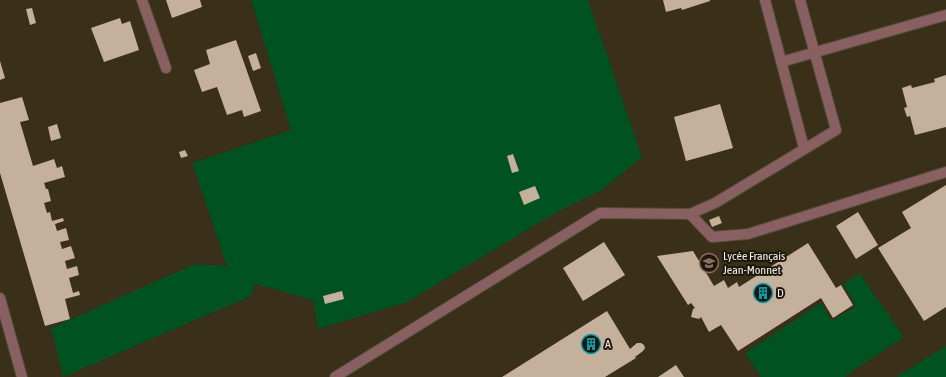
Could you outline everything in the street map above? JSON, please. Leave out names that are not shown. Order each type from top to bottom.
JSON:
[{"type":"street","points":[[142,0],[166,68]]},
{"type":"street","points":[[765,0],[804,148]]},
{"type":"street","points":[[335,377],[600,213],[690,214],[715,203],[836,130],[800,0]]},
{"type":"street","points":[[781,62],[946,15]]},
{"type":"street","points":[[690,214],[712,237],[748,234],[946,172]]},
{"type":"street","points":[[0,298],[22,377]]},
{"type":"green space","points":[[251,0],[588,0],[642,157],[602,190],[559,211],[407,302],[318,329],[313,300],[255,284],[251,296],[63,377],[51,328],[195,264],[227,266],[192,163],[291,130]]},
{"type":"green space","points":[[860,274],[904,337],[844,377],[761,377],[745,353],[821,303],[832,321],[856,306],[843,284]]},
{"type":"green space","points":[[946,346],[946,377],[896,377]]},
{"type":"building","points":[[166,0],[200,0],[202,7],[172,18]]},
{"type":"building","points":[[663,0],[710,1],[682,10],[681,8],[666,12]]},
{"type":"building","points":[[32,8],[36,23],[30,25],[26,9]]},
{"type":"building","points":[[120,18],[122,24],[130,21],[139,50],[104,62],[91,28]]},
{"type":"building","points":[[236,40],[261,111],[244,117],[242,110],[227,115],[217,87],[202,92],[194,70],[210,64],[206,50]]},
{"type":"building","points":[[256,53],[261,68],[253,71],[248,56]]},
{"type":"building","points":[[0,61],[5,78],[0,80]]},
{"type":"building","points":[[946,75],[946,127],[915,135],[910,116],[907,117],[904,108],[907,107],[902,88],[911,85],[912,88],[935,82],[934,79]]},
{"type":"building","points":[[22,97],[29,120],[20,122],[33,166],[54,159],[57,168],[62,166],[65,177],[44,183],[46,189],[48,189],[51,201],[44,203],[47,213],[50,212],[52,221],[63,218],[64,221],[55,224],[57,231],[66,228],[69,240],[60,242],[62,249],[71,246],[75,258],[65,261],[67,269],[77,266],[79,275],[69,278],[73,293],[79,291],[80,295],[65,299],[70,319],[45,326],[0,173],[0,103]]},
{"type":"building","points":[[720,104],[733,148],[686,161],[674,117]]},
{"type":"building","points":[[57,124],[61,138],[51,141],[48,127]]},
{"type":"building","points":[[185,150],[188,156],[181,158],[179,152]]},
{"type":"building","points":[[513,154],[519,171],[512,173],[507,156]]},
{"type":"building","points":[[946,185],[946,307],[924,321],[878,248],[911,228],[902,212]]},
{"type":"building","points":[[535,186],[540,198],[524,205],[519,192]]},
{"type":"building","points":[[858,212],[878,245],[856,259],[836,226]]},
{"type":"building","points":[[719,216],[722,223],[712,227],[709,220]]},
{"type":"building","points":[[604,242],[625,275],[583,301],[563,268]]},
{"type":"building","name":"D","points":[[808,243],[836,288],[841,285],[853,305],[833,318],[821,298],[738,351],[721,325],[709,332],[701,317],[699,319],[691,317],[693,309],[695,308],[691,303],[688,305],[657,256],[693,251],[714,286],[724,280],[728,288],[737,282],[739,287]]},
{"type":"building","points":[[342,291],[344,299],[325,304],[323,296]]},
{"type":"building","name":"A","points":[[607,311],[630,349],[637,343],[644,345],[645,348],[635,357],[636,358],[605,377],[502,377]]},
{"type":"building","points":[[676,365],[684,377],[658,377]]},
{"type":"place","name":"Lycée Français Jean-Monnet","points":[[709,263]]},
{"type":"place","name":"D","points":[[763,293]]},
{"type":"place","name":"A","points":[[591,344]]}]
